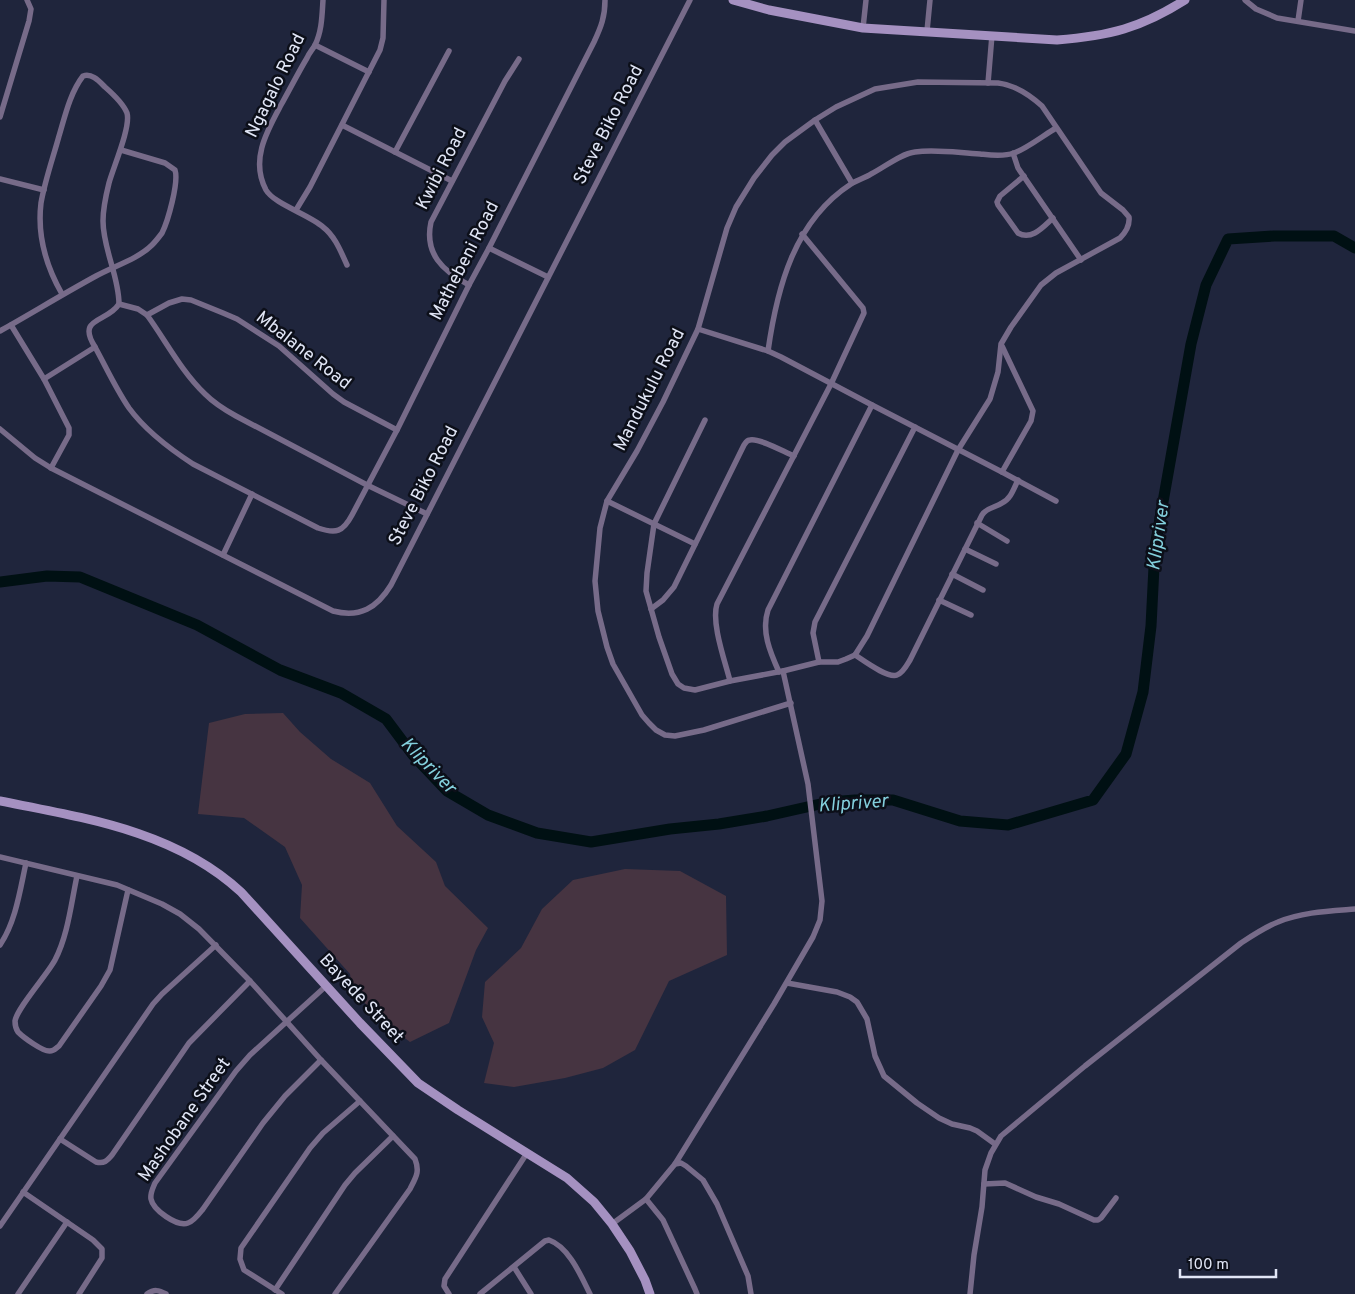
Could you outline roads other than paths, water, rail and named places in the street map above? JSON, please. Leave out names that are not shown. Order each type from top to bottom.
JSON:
[{"type":"street","points":[[0,117],[29,21],[30,9],[27,0]]},
{"type":"street","name":"Ngagalo Road","points":[[323,0],[322,21],[315,45],[266,131],[259,159],[260,173],[267,192],[273,198],[318,222],[326,229],[338,246],[347,266]]},
{"type":"street","points":[[296,210],[310,187],[383,43],[384,0]]},
{"type":"street","name":"Mathebeni Road","points":[[252,494],[318,528],[332,532],[340,530],[348,523],[599,31],[605,12],[605,0]]},
{"type":"street","name":"Steve Biko Road","points":[[0,429],[51,468],[334,611],[347,614],[374,606],[391,585],[690,0]]},
{"type":"street","points":[[733,0],[778,12],[863,28],[1058,40],[1114,33],[1164,13],[1185,0]]},
{"type":"street","points":[[863,28],[866,0]]},
{"type":"street","points":[[927,31],[930,0]]},
{"type":"street","points":[[1245,0],[1262,12],[1277,18],[1355,31]]},
{"type":"street","points":[[1298,21],[1301,0]]},
{"type":"street","points":[[988,83],[992,35]]},
{"type":"street","points":[[315,45],[369,72]]},
{"type":"street","points":[[395,152],[449,51]]},
{"type":"street","name":"Kwibi Road","points":[[469,285],[442,267],[434,255],[430,235],[433,216],[505,81],[519,59]]},
{"type":"street","points":[[62,294],[48,266],[44,253],[41,204],[65,114],[82,76],[89,75],[97,79],[121,104],[128,118],[121,150],[109,183],[104,210],[104,232],[119,304]]},
{"type":"street","name":"Mandukulu Road","points":[[790,703],[704,730],[675,736],[665,735],[656,730],[642,715],[613,664],[602,630],[595,595],[600,528],[607,501],[646,434],[698,329],[728,228],[741,198],[754,178],[785,142],[836,106],[853,98],[881,88],[918,82],[1008,85],[1032,97],[1042,106],[1101,192],[1129,217],[1126,233],[1081,260]]},
{"type":"street","points":[[815,120],[852,183]]},
{"type":"street","points":[[342,125],[452,181]]},
{"type":"street","points":[[768,351],[771,329],[784,280],[794,250],[802,234],[821,209],[852,183],[907,154],[915,152],[989,155],[1014,153],[1056,128]]},
{"type":"street","points":[[0,331],[62,294],[147,249],[158,238],[168,215],[177,177],[175,170],[169,165],[121,150]]},
{"type":"street","points":[[705,420],[654,524],[647,573],[646,591],[672,674],[680,686],[695,690],[819,662],[838,662],[854,655],[867,636],[958,450],[990,399],[994,390],[1000,361],[1001,344],[1042,285],[1056,273],[1081,260],[1018,168],[1014,153]]},
{"type":"street","points":[[1024,176],[1000,196],[997,202],[1001,210],[1021,235],[1027,236],[1035,233],[1053,218]]},
{"type":"street","points":[[0,179],[44,190]]},
{"type":"street","points":[[730,681],[716,626],[715,610],[717,604],[831,384],[864,316],[864,311],[802,234]]},
{"type":"street","points":[[489,248],[548,277]]},
{"type":"street","name":"Mbalane Road","points":[[147,315],[169,303],[182,299],[190,300],[237,319],[275,343],[344,402],[397,430]]},
{"type":"street","points":[[119,304],[138,309],[147,315],[192,379],[218,405],[367,485],[427,514]]},
{"type":"street","points":[[119,304],[110,314],[91,324],[89,334],[129,407],[147,428],[178,454],[193,464],[252,494],[223,555]]},
{"type":"street","points":[[11,325],[44,379],[70,432],[51,468]]},
{"type":"street","points":[[698,329],[768,351],[1018,480],[1056,502]]},
{"type":"street","points":[[1001,344],[1033,411],[1031,421],[1002,472]]},
{"type":"street","points":[[44,379],[95,347]]},
{"type":"street","points":[[612,1224],[646,1199],[675,1164],[786,982],[812,938],[820,920],[822,901],[808,784],[790,703],[781,672],[769,648],[765,627],[767,613],[872,405]]},
{"type":"street","points":[[819,662],[813,633],[814,625],[914,427]]},
{"type":"street","points":[[651,609],[663,600],[674,587],[744,444],[748,440],[760,441],[794,456]]},
{"type":"street","points":[[854,655],[887,675],[899,675],[910,660],[977,523],[986,510],[1007,500],[1018,480]]},
{"type":"street","points":[[607,501],[695,544]]},
{"type":"street","points":[[977,523],[1007,540]]},
{"type":"street","points":[[964,549],[996,564]]},
{"type":"street","points":[[952,574],[984,590]]},
{"type":"street","points":[[939,600],[971,615]]},
{"type":"street","name":"Bayede Street","points":[[0,801],[82,818],[137,832],[196,859],[224,877],[241,892],[326,986],[418,1083],[567,1178],[584,1192],[612,1224],[630,1251],[650,1294]]},
{"type":"street","points":[[0,857],[117,885],[162,904],[180,914],[200,929],[216,945],[415,1159],[418,1167],[417,1174],[410,1189],[335,1294]]},
{"type":"street","points":[[0,945],[14,915],[26,863]]},
{"type":"street","points":[[77,876],[59,951],[47,973],[18,1012],[15,1021],[19,1033],[42,1050],[48,1052],[59,1046],[106,978],[113,961],[128,890]]},
{"type":"street","points":[[970,1294],[985,1170],[995,1144],[1001,1136],[1085,1066],[1241,943],[1268,926],[1280,921],[1319,912],[1355,910]]},
{"type":"street","points":[[0,1226],[158,998],[216,945]]},
{"type":"street","points":[[60,1139],[96,1162],[106,1161],[189,1043],[250,981]]},
{"type":"street","points":[[786,982],[850,996],[857,1002],[867,1019],[875,1056],[884,1076],[939,1118],[952,1124],[970,1128],[995,1144]]},
{"type":"street","name":"Mashobane Street","points":[[321,1060],[285,1096],[263,1123],[194,1219],[180,1224],[154,1207],[151,1193],[155,1183],[236,1071],[250,1054],[326,986]]},
{"type":"street","points":[[282,1294],[244,1270],[240,1259],[241,1248],[310,1148],[323,1133],[360,1101]]},
{"type":"street","points":[[275,1290],[345,1185],[355,1172],[393,1136]]},
{"type":"street","points":[[449,1294],[444,1286],[446,1280],[527,1152]]},
{"type":"street","points":[[675,1164],[683,1164],[703,1180],[717,1204],[748,1276],[752,1294]]},
{"type":"street","points":[[984,1184],[1005,1183],[1094,1220],[1101,1218],[1116,1198]]},
{"type":"street","points":[[23,1192],[93,1240],[102,1249],[102,1258],[79,1294]]},
{"type":"street","points":[[646,1199],[663,1220],[697,1294]]},
{"type":"street","points":[[18,1294],[68,1222]]},
{"type":"street","points":[[480,1294],[545,1241],[551,1240],[558,1244],[573,1263],[590,1294]]},
{"type":"street","points":[[514,1267],[531,1294]]},
{"type":"street","points":[[147,1294],[159,1290],[166,1294]]},
{"type":"waterway","name":"Klipriver","points":[[0,582],[47,576],[80,577],[197,625],[280,670],[341,693],[386,719],[413,755],[447,791],[488,815],[537,833],[591,842],[670,829],[719,824],[767,816],[829,802],[855,800],[893,800],[960,821],[1008,825],[1093,800],[1126,754],[1143,692],[1151,626],[1155,547],[1191,344],[1206,285],[1228,239],[1274,236],[1334,236],[1355,248]]}]
